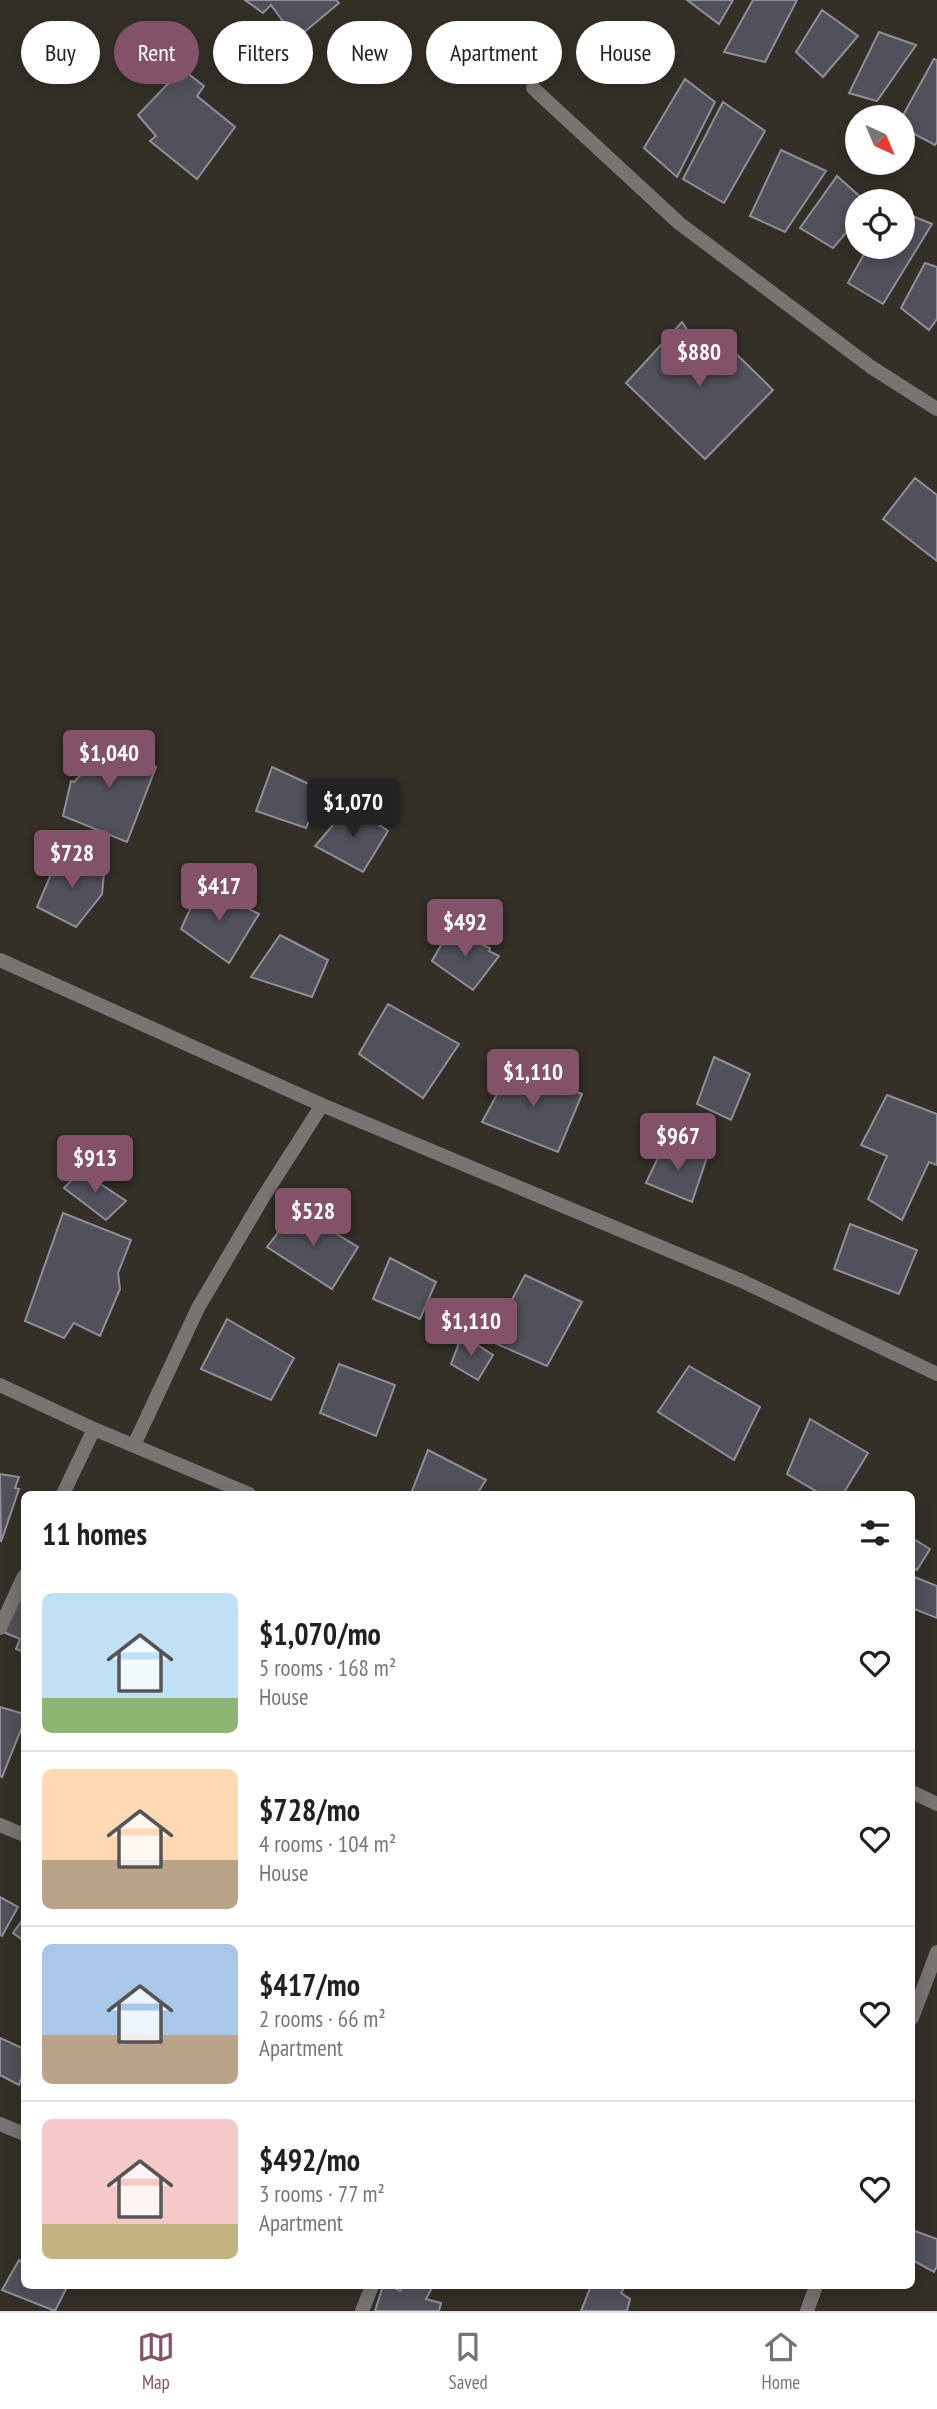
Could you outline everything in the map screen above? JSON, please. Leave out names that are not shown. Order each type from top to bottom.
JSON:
[{"type":"street","points":[[533,88],[679,223],[870,368],[937,409]]},
{"type":"street","points":[[0,960],[322,1105],[742,1282],[937,1374]]},
{"type":"street","points":[[134,1445],[198,1308],[262,1199],[322,1105]]},
{"type":"street","points":[[0,1385],[94,1429],[242,1491]]},
{"type":"street","points":[[64,1491],[94,1429]]},
{"type":"street","points":[[0,1628],[21,1582]]},
{"type":"street","points":[[915,1793],[937,1804]]},
{"type":"street","points":[[0,1825],[21,1834]]},
{"type":"street","points":[[915,2010],[937,1952]]},
{"type":"street","points":[[0,2124],[21,2133]]},
{"type":"street","points":[[362,2311],[371,2289]]},
{"type":"street","points":[[807,2311],[815,2289]]},
{"type":"building","points":[[245,0],[336,0],[339,3],[313,25],[313,21],[283,21],[271,5],[263,13]]},
{"type":"building","points":[[687,0],[733,0],[719,24]]},
{"type":"building","points":[[753,0],[797,0],[765,62],[724,52]]},
{"type":"building","points":[[822,10],[858,36],[823,77],[796,52]]},
{"type":"building","points":[[879,32],[916,45],[877,101],[849,93]]},
{"type":"building","points":[[934,59],[937,60],[935,145],[915,134],[915,105],[909,105]]},
{"type":"building","points":[[685,79],[715,102],[677,177],[644,148]]},
{"type":"building","points":[[199,82],[204,86],[197,96],[235,127],[197,179],[150,141],[156,136],[138,115],[168,84]]},
{"type":"building","points":[[723,102],[765,131],[724,203],[683,179]]},
{"type":"building","points":[[781,150],[826,171],[785,232],[750,216]]},
{"type":"building","points":[[837,176],[852,189],[845,189],[845,234],[833,248],[800,228]]},
{"type":"building","points":[[915,217],[932,224],[915,252]]},
{"type":"building","points":[[861,259],[911,259],[883,304],[848,283]]},
{"type":"building","points":[[925,263],[937,267],[937,319],[929,330],[901,308]]},
{"type":"building","points":[[682,322],[699,348],[717,335],[773,390],[705,459],[626,383]]},
{"type":"building","points":[[915,478],[937,495],[937,561],[883,519]]},
{"type":"building","points":[[96,736],[156,767],[127,842],[63,816],[71,781],[74,782],[86,769],[81,764]]},
{"type":"building","points":[[272,767],[322,790],[306,828],[256,811]]},
{"type":"building","points":[[351,804],[388,831],[363,872],[315,846]]},
{"type":"building","points":[[61,851],[104,873],[102,894],[76,927],[37,907]]},
{"type":"building","points":[[201,885],[259,914],[229,963],[181,929]]},
{"type":"building","points":[[449,931],[490,948],[489,951],[499,956],[473,990],[432,961]]},
{"type":"building","points":[[280,935],[328,960],[312,997],[251,977]]},
{"type":"building","points":[[388,1004],[459,1044],[423,1098],[359,1054]]},
{"type":"building","points":[[714,1057],[750,1074],[731,1120],[697,1104]]},
{"type":"building","points":[[513,1065],[582,1094],[558,1152],[482,1122]]},
{"type":"building","points":[[887,1095],[937,1114],[937,1165],[929,1162],[902,1220],[868,1199],[887,1156],[861,1145]]},
{"type":"building","points":[[662,1149],[707,1157],[692,1202],[646,1183]]},
{"type":"building","points":[[81,1171],[126,1201],[106,1220],[64,1188]]},
{"type":"building","points":[[296,1209],[358,1247],[332,1289],[267,1247]]},
{"type":"building","points":[[63,1213],[131,1240],[118,1273],[120,1289],[100,1336],[74,1323],[64,1338],[25,1321]]},
{"type":"building","points":[[850,1224],[917,1250],[899,1294],[834,1269]]},
{"type":"building","points":[[390,1258],[436,1282],[420,1319],[373,1299]]},
{"type":"building","points":[[525,1275],[582,1302],[547,1366],[490,1341]]},
{"type":"building","points":[[227,1319],[294,1358],[271,1400],[201,1369]]},
{"type":"building","points":[[462,1335],[493,1355],[478,1380],[451,1364]]},
{"type":"building","points":[[339,1364],[395,1385],[376,1436],[320,1413]]},
{"type":"building","points":[[689,1366],[760,1407],[734,1460],[658,1412]]},
{"type":"building","points":[[810,1419],[868,1453],[845,1491],[816,1491],[787,1474]]},
{"type":"building","points":[[428,1450],[486,1480],[479,1491],[412,1491]]},
{"type":"building","points":[[0,1474],[19,1477],[15,1488],[19,1489],[1,1542]]},
{"type":"building","points":[[915,1540],[930,1549],[917,1570],[915,1568]]},
{"type":"building","points":[[915,1577],[937,1586],[937,1618],[915,1609]]},
{"type":"building","points":[[21,1595],[21,1651],[16,1649],[20,1639],[1,1631]]},
{"type":"building","points":[[0,1707],[21,1713],[21,1730],[2,1777]]},
{"type":"building","points":[[0,1897],[18,1907],[2,1936],[0,1935]]},
{"type":"building","points":[[21,1922],[21,1939],[13,1933]]},
{"type":"building","points":[[0,2038],[21,2048],[19,2085],[0,2075]]},
{"type":"building","points":[[915,2231],[937,2239],[937,2266],[934,2272],[915,2262]]},
{"type":"building","points":[[19,2260],[21,2289],[66,2289],[55,2311],[2,2290]]},
{"type":"building","points":[[382,2289],[431,2289],[426,2299],[441,2303],[439,2311],[375,2311]]},
{"type":"building","points":[[590,2289],[623,2289],[621,2293],[630,2299],[627,2311],[581,2311]]}]
